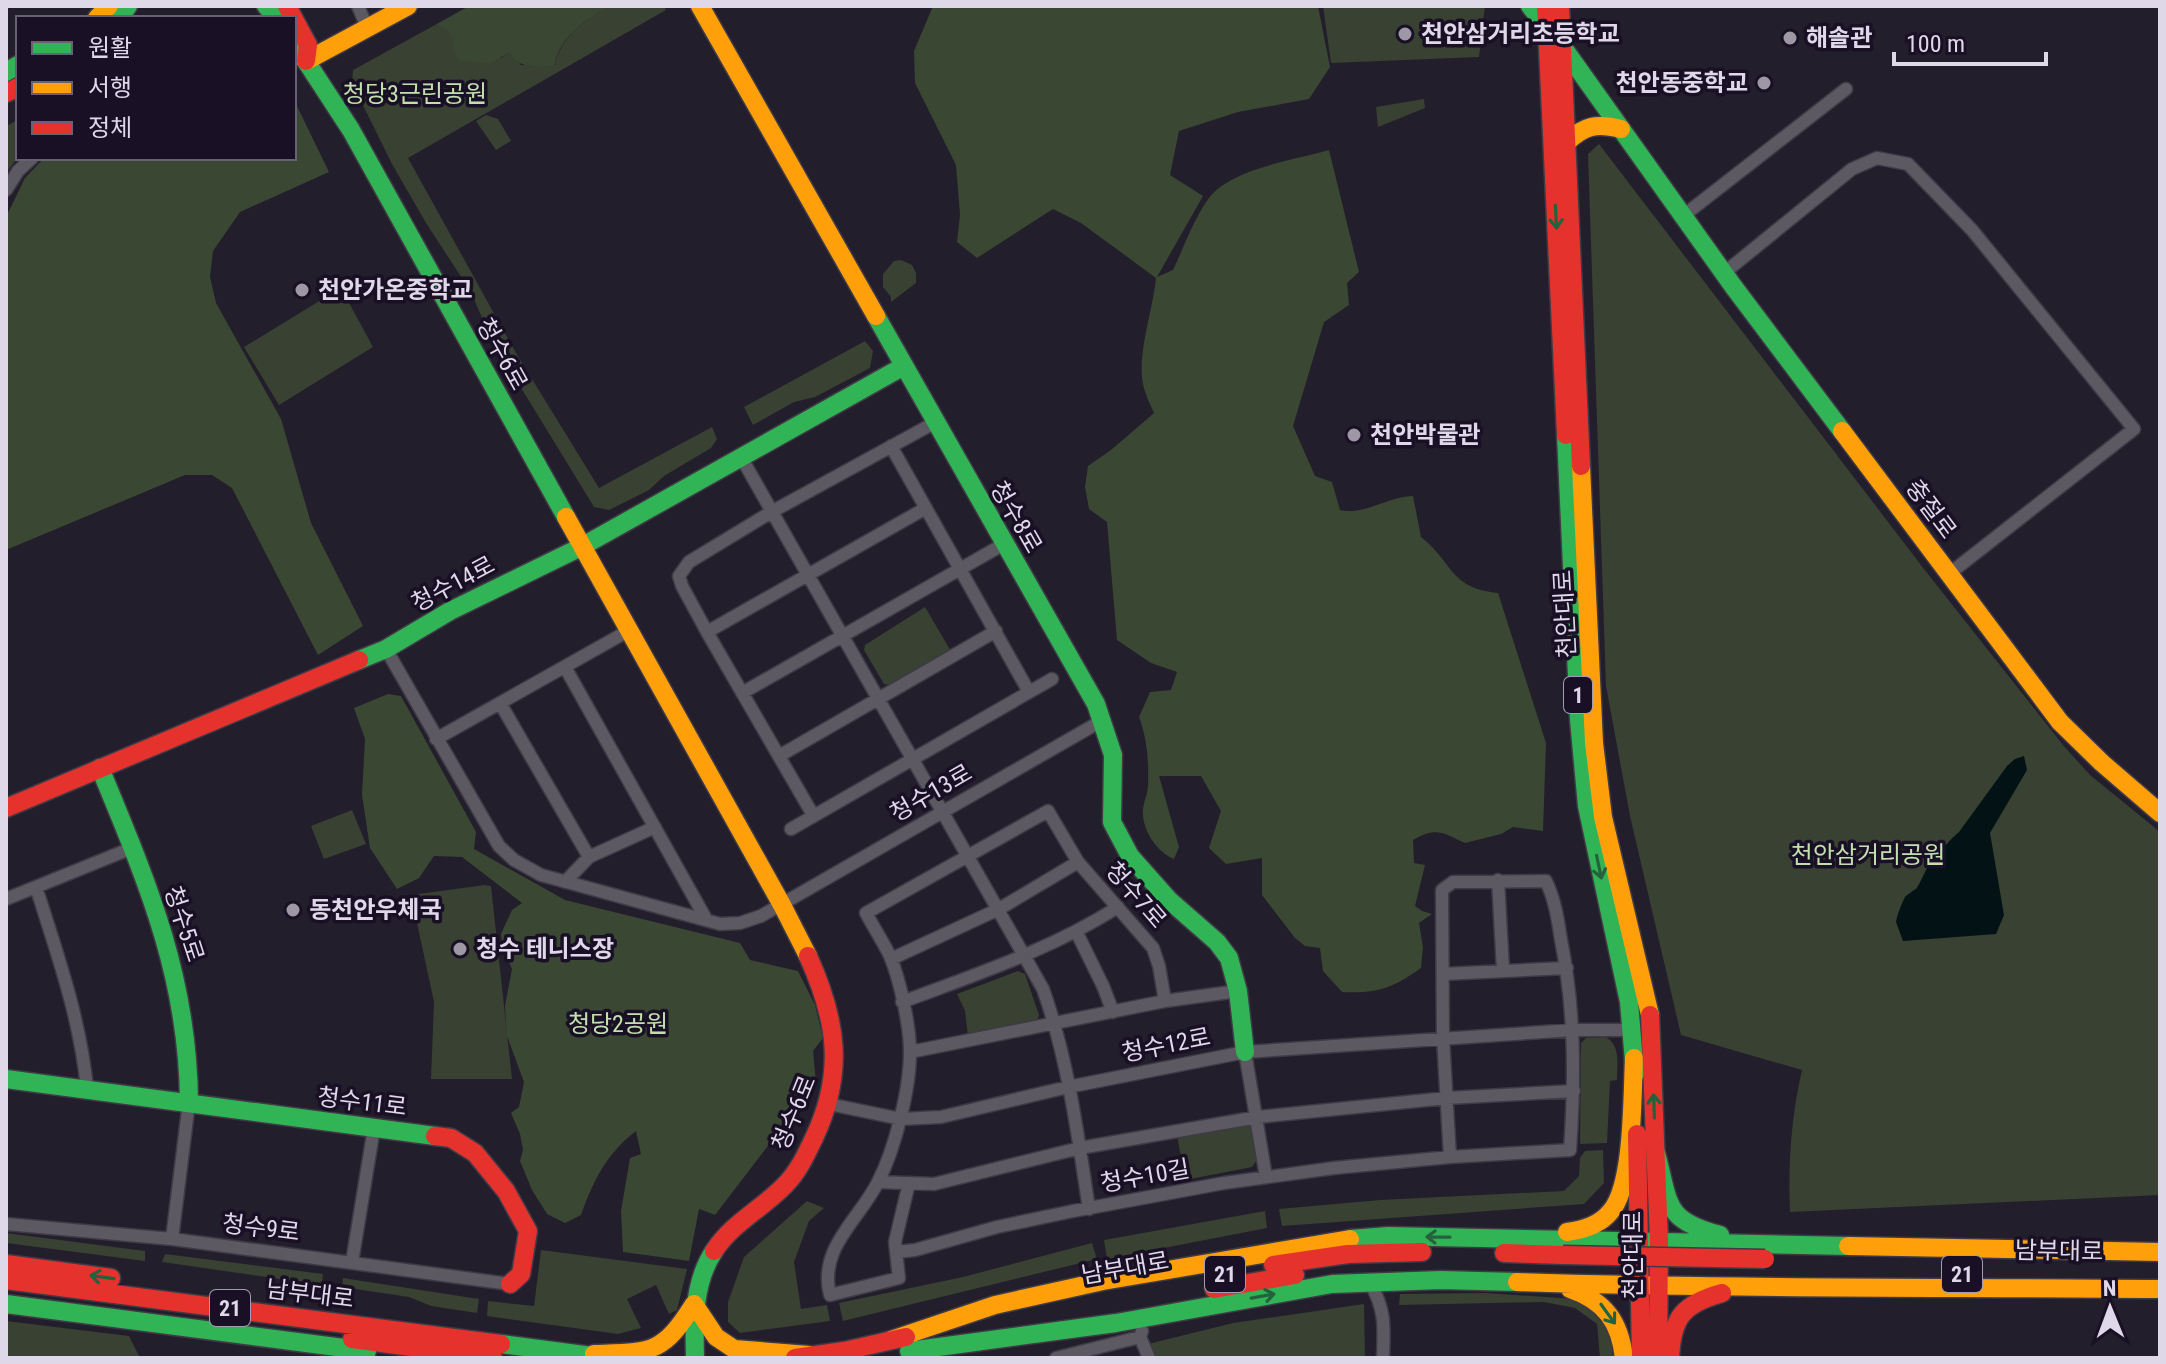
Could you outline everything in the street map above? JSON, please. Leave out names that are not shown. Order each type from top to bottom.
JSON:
[{"type":"main road","points":[[298,59],[368,30],[408,6]]},
{"type":"main road","name":"청수8로","points":[[700,6],[1103,720],[1113,755],[1112,822],[1119,838],[1130,856],[1169,900],[1217,942],[1229,958],[1238,991],[1245,1052]]},
{"type":"main road","name":"충절로","points":[[1530,6],[1724,273],[2060,722],[2160,813]]},
{"type":"main road","name":"천안대로","points":[[1546,6],[1582,749],[1587,806],[1629,1002],[1650,1240]]},
{"type":"main road","name":"천안대로","points":[[1560,6],[1594,743],[1603,817],[1652,1023],[1656,1153],[1649,1287],[1641,1358]]},
{"type":"main road","name":"청수6로","points":[[296,23],[308,45],[298,59],[351,130],[782,905],[820,980],[828,1004],[835,1037],[836,1070],[829,1104],[813,1141],[792,1177],[733,1228],[705,1263],[694,1304],[695,1358]]},
{"type":"main road","points":[[1567,142],[1579,129],[1592,123],[1621,129]]},
{"type":"main road","name":"청수14로","points":[[6,808],[386,649],[450,611],[581,547],[904,366]]},
{"type":"main road","name":"청수5로","points":[[100,768],[158,913],[173,964],[186,1033],[189,1102]]},
{"type":"main road","points":[[891,1340],[995,1305],[1280,1248],[1388,1236],[1485,1238],[1575,1232],[1595,1224],[1614,1209],[1623,1188],[1634,1058]]},
{"type":"main road","name":"청수11로","points":[[6,1079],[451,1138],[475,1153],[506,1191],[528,1231],[521,1274],[510,1284]]},
{"type":"main road","points":[[1656,1153],[1673,1213],[1758,1265]]},
{"type":"main road","points":[[1485,1238],[1649,1287],[1758,1265],[2160,1252]]},
{"type":"main road","points":[[1514,1281],[1566,1261],[1650,1240],[1758,1265],[2160,1289]]},
{"type":"main road","name":"남부대로","points":[[795,1358],[1059,1304],[1348,1254],[1397,1252],[1566,1261]]},
{"type":"main road","name":"21","points":[[1566,1261],[1758,1265]]},
{"type":"main road","name":"남부대로","points":[[880,1358],[1048,1319],[1349,1267],[1566,1261]]},
{"type":"main road","name":"남부대로","points":[[1758,1265],[2160,1263]]},
{"type":"main road","points":[[6,1264],[357,1311],[405,1321],[453,1345]]},
{"type":"main road","points":[[1670,1358],[1676,1319],[1686,1306],[1758,1265]]},
{"type":"main road","name":"남부대로","points":[[1758,1265],[2160,1277]]},
{"type":"main road","name":"남부대로","points":[[6,1280],[453,1345],[493,1358]]},
{"type":"main road","points":[[909,1351],[1146,1316],[1332,1284],[1441,1280],[1514,1281],[1572,1289],[1594,1297],[1612,1314],[1624,1345],[1624,1358]]},
{"type":"main road","name":"천안대로","points":[[1649,1287],[1658,1358]]},
{"type":"main road","name":"남부대로","points":[[6,1294],[453,1345],[607,1358]]},
{"type":"main road","points":[[578,1354],[624,1353],[662,1345],[680,1327],[694,1304],[716,1337],[734,1349],[814,1356]]},
{"type":"main road","points":[[6,1305],[350,1349],[401,1353],[453,1345]]},
{"type":"street","points":[[358,6],[368,30]]},
{"type":"street","points":[[1683,216],[1846,89]]},
{"type":"street","points":[[1724,273],[1852,169],[1877,158],[1908,164],[1972,230],[2134,429],[1949,574]]},
{"type":"street","points":[[6,190],[18,171],[30,160]]},
{"type":"street","points":[[813,815],[707,632],[679,576],[689,562],[773,511],[934,423]]},
{"type":"street","points":[[891,446],[1029,692]]},
{"type":"street","points":[[741,457],[1043,989],[1068,1087],[1089,1209]]},
{"type":"street","points":[[707,632],[926,508]]},
{"type":"street","points":[[742,693],[1004,544]]},
{"type":"street","points":[[436,739],[628,631]]},
{"type":"street","points":[[779,756],[996,631]]},
{"type":"street","points":[[386,649],[499,846],[526,868],[565,882],[720,924],[740,923],[782,905]]},
{"type":"street","points":[[565,667],[706,919]]},
{"type":"street","points":[[791,829],[1052,679]]},
{"type":"street","points":[[500,703],[589,857]]},
{"type":"street","name":"청수13로","points":[[782,905],[1103,720]]},
{"type":"street","name":"청수7로","points":[[969,856],[1048,811],[1078,862],[1153,948],[1165,1001]]},
{"type":"street","points":[[565,882],[589,857],[655,827]]},
{"type":"street","points":[[6,899],[132,848]]},
{"type":"street","points":[[909,1183],[895,1242],[899,1278],[830,1295],[826,1279],[832,1251],[878,1182],[901,1119],[910,1052],[891,959],[866,913],[969,856]]},
{"type":"street","name":"청수7로","points":[[891,959],[999,909],[1078,862]]},
{"type":"street","points":[[1498,880],[1503,970]]},
{"type":"street","points":[[1443,974],[1567,968],[1555,908],[1546,881],[1453,882],[1442,890],[1443,1038],[1450,1157]]},
{"type":"street","points":[[36,887],[67,983],[84,1057],[87,1088]]},
{"type":"street","points":[[902,1002],[1026,956],[1077,933],[1118,907]]},
{"type":"street","points":[[1077,933],[1113,1012]]},
{"type":"street","name":"청수10길","points":[[897,1252],[915,1250],[997,1227],[1266,1177],[1450,1157],[1570,1150],[1574,1091],[1573,1030],[1567,968]]},
{"type":"street","points":[[910,1052],[1165,1001],[1238,991]]},
{"type":"street","name":"청수12로","points":[[829,1104],[901,1119],[941,1117],[1068,1087],[1245,1052],[1573,1030],[1632,1030]]},
{"type":"street","points":[[1245,1052],[1266,1177]]},
{"type":"street","name":"청수10길","points":[[878,1182],[934,1184],[1080,1148],[1258,1117],[1447,1098],[1574,1091]]},
{"type":"street","points":[[172,1239],[189,1102]]},
{"type":"street","points":[[352,1262],[374,1128]]},
{"type":"street","name":"청수9로","points":[[6,1224],[172,1239],[352,1262],[476,1282],[510,1284]]},
{"type":"street","points":[[1370,1283],[1381,1301],[1383,1358]]},
{"type":"street","points":[[1146,1316],[1140,1337],[1149,1358]]},
{"type":"street","points":[[1056,1358],[1140,1337]]},
{"type":"green space","points":[[469,6],[609,6],[582,24],[568,38],[554,66],[529,66],[518,62],[510,52],[491,63],[459,61],[450,34],[435,25]]},
{"type":"green space","name":"청당3근린공원","points":[[609,6],[664,6],[666,10],[408,158],[516,353],[599,488],[712,427],[717,439],[711,448],[664,476],[649,490],[609,510],[594,507],[490,337],[471,292],[392,164],[352,83],[353,70],[435,25],[446,27],[452,39],[501,58],[510,51],[521,65],[554,66],[568,37]]},
{"type":"green space","points":[[933,6],[1318,6],[1330,67],[1309,99],[1238,112],[1179,131],[1170,175],[1203,196],[1157,277],[1173,270],[1199,214],[1219,188],[1264,167],[1329,150],[1359,272],[1347,283],[1349,305],[1324,322],[1293,426],[1315,476],[1332,482],[1340,510],[1358,510],[1413,496],[1421,537],[1461,580],[1470,586],[1498,593],[1546,743],[1543,831],[1513,827],[1501,834],[1465,843],[1434,832],[1413,840],[1414,863],[1425,865],[1415,906],[1432,914],[1419,923],[1423,947],[1421,968],[1393,985],[1375,991],[1342,992],[1323,971],[1320,948],[1305,946],[1295,938],[1262,895],[1262,858],[1226,864],[1209,848],[1221,811],[1201,776],[1159,776],[1179,847],[1174,859],[1161,851],[1147,831],[1143,809],[1148,788],[1148,759],[1139,717],[1150,692],[1171,690],[1177,672],[1151,663],[1117,640],[1107,522],[1089,509],[1085,487],[1088,466],[1154,413],[1144,388],[1142,372],[1156,278],[1081,223],[1053,209],[977,258],[957,242],[960,215],[956,165],[915,83],[914,51]]},
{"type":"green space","name":"천안삼거리초등학교","points":[[1323,6],[1485,6],[1479,57],[1331,63]]},
{"type":"green space","points":[[1424,99],[1425,108],[1378,127],[1376,107]]},
{"type":"green space","points":[[296,104],[329,172],[240,212],[213,251],[210,277],[216,303],[281,419],[311,523],[363,626],[318,655],[232,488],[212,475],[185,475],[6,550],[6,217],[25,178],[42,160],[296,160]]},
{"type":"green space","points":[[486,115],[498,119],[511,141],[496,150],[476,121]]},
{"type":"green space","points":[[16,121],[16,160],[6,173],[6,126]]},
{"type":"green space","name":"천안삼거리공원","points":[[1599,144],[1924,569],[2063,745],[2090,775],[2160,832],[2160,1195],[1790,1212],[1791,1141],[1802,1070],[1681,1035],[1630,816],[1606,686],[1588,154]]},
{"type":"green space","points":[[901,260],[912,265],[916,283],[891,302],[883,287],[883,274],[894,261]]},
{"type":"green space","points":[[342,290],[373,347],[279,405],[244,347]]},
{"type":"green space","points":[[865,341],[873,351],[870,368],[815,397],[794,402],[753,425],[744,407]]},
{"type":"green space","points":[[925,607],[952,653],[892,685],[884,684],[864,650],[865,645]]},
{"type":"green space","name":"청당2공원","points":[[388,694],[401,696],[476,832],[474,849],[565,900],[740,943],[750,960],[798,971],[815,1005],[823,1038],[813,1051],[816,1083],[715,1215],[699,1209],[689,1261],[623,1252],[621,1211],[630,1158],[641,1154],[636,1131],[602,1168],[581,1215],[565,1223],[547,1214],[532,1190],[520,1161],[523,1150],[520,1134],[511,1113],[519,1107],[524,1082],[507,1036],[505,1006],[512,969],[501,934],[512,910],[522,903],[462,857],[434,856],[419,878],[397,889],[370,848],[362,795],[365,739],[354,708]]},
{"type":"green space","points":[[352,810],[366,844],[324,859],[311,826]]},
{"type":"green space","name":"청수 테니스장","points":[[491,886],[512,1079],[431,1079],[434,1002],[411,895]]},
{"type":"green space","points":[[1018,971],[1025,974],[1039,1015],[1037,1021],[968,1036],[965,1011],[957,994]]},
{"type":"green space","points":[[1606,1037],[1614,1046],[1617,1062],[1617,1080],[1610,1081],[1607,1143],[1580,1144],[1581,1043],[1586,1038]]},
{"type":"green space","points":[[1250,1122],[1254,1125],[1257,1160],[1252,1167],[1185,1180],[1177,1135]]},
{"type":"green space","points":[[1603,1150],[1604,1183],[1584,1204],[1282,1226],[1279,1209],[1380,1200],[1564,1191],[1579,1176],[1580,1158],[1585,1151]]},
{"type":"green space","points":[[807,1201],[824,1208],[809,1221],[794,1262],[801,1309],[827,1305],[830,1321],[740,1333],[728,1322],[728,1302],[744,1257]]},
{"type":"green space","points":[[1265,1211],[1267,1228],[1107,1259],[1104,1240]]},
{"type":"green space","points":[[6,1233],[145,1251],[145,1261],[6,1243]]},
{"type":"green space","points":[[1092,1243],[1097,1259],[843,1321],[839,1303],[963,1277]]},
{"type":"green space","points":[[541,1250],[687,1269],[677,1310],[669,1314],[656,1285],[627,1299],[641,1328],[618,1334],[487,1316],[488,1301],[534,1306]]},
{"type":"green space","points":[[165,1254],[323,1274],[322,1285],[162,1262]]},
{"type":"green space","points":[[343,1278],[479,1299],[477,1313],[431,1306],[409,1297],[342,1287]]},
{"type":"green space","points":[[1485,1293],[1575,1299],[1609,1324],[1613,1358],[1600,1358],[1597,1324],[1575,1308],[1544,1302],[1399,1305],[1400,1294]]},
{"type":"green space","points":[[1364,1304],[1365,1358],[1154,1358],[1148,1344],[1233,1323]]},
{"type":"green space","points":[[6,1321],[129,1336],[140,1358],[6,1358]]},
{"type":"shaded area","points":[[2024,756],[2027,770],[1990,833],[2004,915],[1996,934],[1903,941],[1896,922],[1905,897],[1916,889],[1930,864],[1959,832],[2007,766]]},
{"type":"traffic: fast","points":[[120,16],[128,6]]},
{"type":"traffic: fast","points":[[266,6],[275,16]]},
{"type":"traffic: fast","points":[[1530,6],[1842,431]]},
{"type":"traffic: fast","points":[[296,50],[351,130],[566,517]]},
{"type":"traffic: fast","points":[[6,72],[16,66]]},
{"type":"traffic: fast","points":[[876,316],[1096,704],[1113,755],[1112,822],[1130,856],[1169,900],[1217,942],[1229,958],[1238,991],[1245,1052]]},
{"type":"traffic: fast","points":[[359,660],[386,649],[450,611],[581,547],[904,366]]},
{"type":"traffic: fast","points":[[1566,435],[1579,720],[1587,806],[1629,1002],[1635,1074]]},
{"type":"traffic: fast","points":[[100,768],[149,891],[173,971],[187,1056],[189,1102]]},
{"type":"traffic: fast","points":[[6,1079],[435,1136]]},
{"type":"traffic: fast","points":[[1656,1153],[1667,1197],[1678,1216],[1720,1235]]},
{"type":"traffic: fast","points":[[1350,1239],[1388,1236],[1848,1246]]},
{"type":"traffic: fast","points":[[695,1358],[698,1289],[714,1251]]},
{"type":"traffic: fast","points":[[909,1351],[1116,1323],[1332,1284],[1441,1280],[1517,1282]]},
{"type":"traffic: fast","points":[[6,1304],[367,1351]]},
{"type":"traffic: fast","points":[[501,1344],[607,1358]]},
{"type":"traffic: slow","points":[[99,16],[109,6]]},
{"type":"traffic: slow","points":[[306,61],[408,6]]},
{"type":"traffic: slow","points":[[700,6],[876,316]]},
{"type":"traffic: slow","points":[[1567,142],[1592,127],[1621,129]]},
{"type":"traffic: slow","points":[[1842,431],[2060,722],[2160,813]]},
{"type":"traffic: slow","points":[[1581,466],[1594,743],[1603,817],[1650,1015]]},
{"type":"traffic: slow","points":[[566,517],[808,956]]},
{"type":"traffic: slow","points":[[1567,1232],[1597,1223],[1611,1211],[1619,1198],[1628,1160],[1634,1058]]},
{"type":"traffic: slow","points":[[891,1340],[995,1305],[1103,1281],[1350,1239]]},
{"type":"traffic: slow","points":[[1848,1246],[2160,1252]]},
{"type":"traffic: slow","points":[[1517,1282],[2160,1289]]},
{"type":"traffic: slow","points":[[1570,1289],[1593,1300],[1609,1314],[1619,1334],[1624,1358]]},
{"type":"traffic: slow","points":[[594,1354],[629,1353],[653,1347],[673,1333],[694,1304],[716,1337],[734,1349],[809,1355]]},
{"type":"traffic: jam","points":[[287,6],[292,16]]},
{"type":"traffic: jam","points":[[1546,6],[1566,435]]},
{"type":"traffic: jam","points":[[1560,6],[1581,466]]},
{"type":"traffic: jam","points":[[296,23],[308,45],[306,61]]},
{"type":"traffic: jam","points":[[6,93],[16,88]]},
{"type":"traffic: jam","points":[[6,808],[359,660]]},
{"type":"traffic: jam","points":[[714,1251],[729,1232],[790,1180],[805,1157],[824,1114],[830,1091],[834,1047],[826,1002],[808,956]]},
{"type":"traffic: jam","points":[[1650,1015],[1659,1240],[1658,1358]]},
{"type":"traffic: jam","points":[[1637,1134],[1641,1358]]},
{"type":"traffic: jam","points":[[435,1136],[451,1138],[475,1153],[506,1191],[528,1231],[521,1274],[510,1284]]},
{"type":"traffic: jam","points":[[1273,1265],[1348,1254],[1422,1252]]},
{"type":"traffic: jam","points":[[1504,1253],[1563,1255]]},
{"type":"traffic: jam","points":[[1563,1255],[1765,1259]]},
{"type":"traffic: jam","points":[[6,1264],[111,1278]]},
{"type":"traffic: jam","points":[[1214,1289],[1295,1275]]},
{"type":"traffic: jam","points":[[6,1280],[501,1344]]},
{"type":"traffic: jam","points":[[1670,1358],[1673,1332],[1682,1314],[1698,1302],[1722,1293]]},
{"type":"traffic: jam","points":[[795,1358],[906,1337]]},
{"type":"traffic: jam","points":[[352,1339],[493,1358]]},
{"type":"place","name":"천안삼거리초등학교","points":[[1405,34]]},
{"type":"place","name":"해솔관","points":[[1790,38]]},
{"type":"place","name":"천안동중학교","points":[[1764,83]]},
{"type":"place","name":"천안가온중학교","points":[[302,290]]},
{"type":"place","name":"천안박물관","points":[[1354,435]]},
{"type":"place","name":"동천안우체국","points":[[293,910]]},
{"type":"place","name":"청수 테니스장","points":[[460,949]]}]
